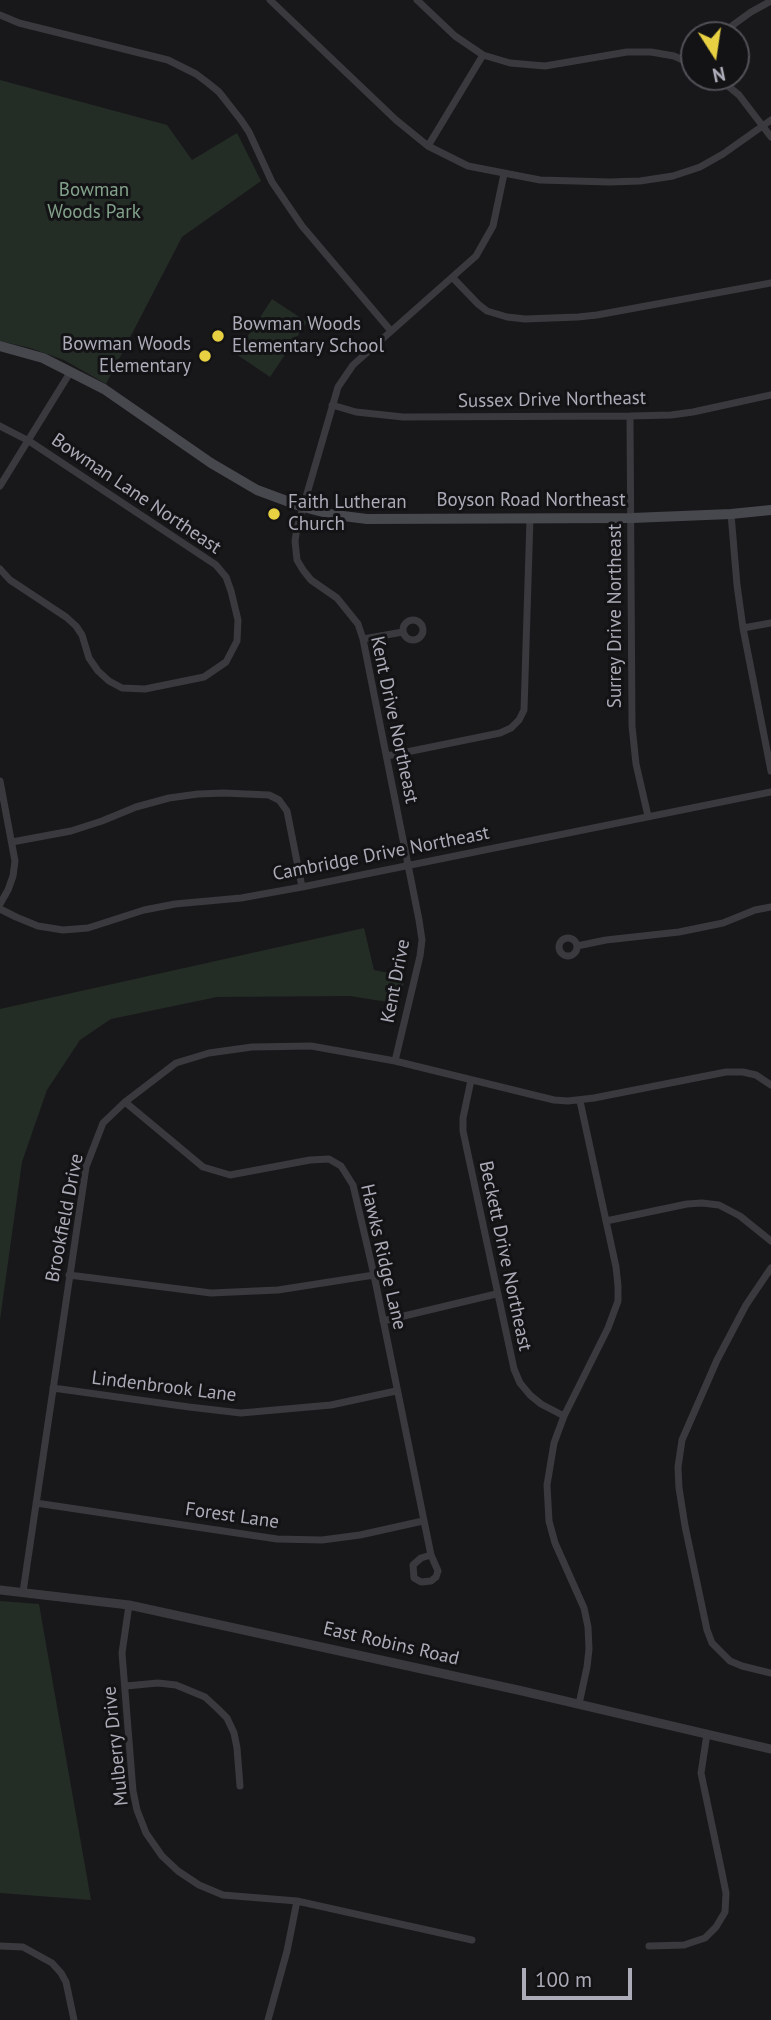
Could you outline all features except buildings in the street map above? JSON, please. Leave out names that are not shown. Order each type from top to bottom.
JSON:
[{"type":"main road","name":"Boyson Road Northeast","points":[[0,346],[43,358],[104,389],[211,463],[257,490],[335,516],[367,519],[632,518],[771,510]]},
{"type":"street","points":[[270,0],[396,120],[428,146],[468,166],[540,180],[609,182],[673,176],[700,167],[723,154],[771,120]]},
{"type":"street","points":[[417,0],[455,36],[483,55],[526,66],[545,66],[627,52],[651,52],[680,59]]},
{"type":"street","points":[[739,21],[771,1]]},
{"type":"street","points":[[0,15],[19,23],[168,60],[208,83],[219,92],[249,132],[268,175],[302,226],[391,331]]},
{"type":"street","points":[[428,146],[483,55]]},
{"type":"street","points":[[735,91],[771,137]]},
{"type":"street","name":"Kent Drive Northeast","points":[[416,907],[363,639],[351,614],[337,598],[311,580],[303,570],[297,560],[295,541],[338,387],[353,365],[476,256],[493,226],[504,174]]},
{"type":"street","points":[[453,278],[487,310],[507,317],[526,318],[597,315],[771,283]]},
{"type":"street","name":"Bowman Lane Northeast","points":[[0,486],[71,371]]},
{"type":"street","name":"Sussex Drive Northeast","points":[[332,405],[356,412],[402,417],[630,416],[693,412],[771,395]]},
{"type":"street","name":"Surrey Drive Northeast","points":[[630,416],[632,726],[636,764],[648,816]]},
{"type":"street","points":[[0,426],[29,441]]},
{"type":"street","name":"Bowman Lane Northeast","points":[[0,569],[9,580],[76,626],[86,645],[89,658],[98,671],[122,688],[145,689],[204,677],[226,662],[237,641],[238,620],[231,592],[226,577],[216,565],[29,441]]},
{"type":"street","points":[[731,514],[743,628],[771,771]]},
{"type":"street","points":[[387,757],[500,733],[519,720],[524,710],[530,518]]},
{"type":"street","points":[[743,628],[771,623]]},
{"type":"street","points":[[363,639],[402,632]]},
{"type":"street","points":[[0,781],[15,861],[13,876],[0,906]]},
{"type":"street","name":"Cambridge Drive Northeast","points":[[0,906],[16,918],[38,926],[63,930],[88,928],[144,910],[302,887],[771,792]]},
{"type":"street","points":[[12,842],[71,831],[169,798],[224,793],[269,795],[279,800],[287,811],[302,887]]},
{"type":"street","name":"Kent Drive","points":[[395,1061],[420,956],[422,940],[416,907]]},
{"type":"street","points":[[577,946],[679,932],[723,923],[771,907]]},
{"type":"street","name":"Brookfield Drive","points":[[23,1592],[86,1167],[103,1123],[125,1102],[177,1063],[209,1053],[252,1047],[312,1046],[395,1061],[554,1100],[580,1101],[726,1072],[756,1075],[771,1085]]},
{"type":"street","name":"Beckett Drive Northeast","points":[[471,1080],[463,1131],[513,1369],[530,1395],[564,1416]]},
{"type":"street","points":[[579,1704],[587,1667],[588,1627],[584,1608],[555,1543],[547,1485],[554,1443],[564,1416],[608,1328],[618,1301],[616,1267],[580,1101]]},
{"type":"street","name":"Hawks Ridge Lane","points":[[125,1102],[203,1167],[230,1175],[310,1160],[328,1159],[341,1166],[353,1185],[374,1275],[430,1555]]},
{"type":"street","points":[[606,1221],[687,1204],[719,1205],[740,1216],[771,1241]]},
{"type":"street","points":[[771,1268],[746,1306],[717,1360],[682,1440],[678,1467],[685,1526],[712,1643],[730,1661],[771,1673]]},
{"type":"street","points":[[69,1275],[211,1293],[278,1290],[374,1275]]},
{"type":"street","points":[[383,1321],[496,1294]]},
{"type":"street","name":"Lindenbrook Lane","points":[[52,1388],[241,1413],[331,1405],[396,1391]]},
{"type":"street","name":"Forest Lane","points":[[36,1503],[277,1539],[322,1540],[347,1537],[423,1521]]},
{"type":"street","name":"East Robins Road","points":[[0,1590],[129,1605],[771,1749]]},
{"type":"street","name":"Mulberry Drive","points":[[129,1605],[122,1653],[133,1791],[146,1833],[162,1856],[199,1885],[223,1895],[297,1901],[472,1940]]},
{"type":"street","points":[[126,1686],[158,1683],[176,1685],[205,1697],[227,1718],[234,1733],[240,1787]]},
{"type":"street","points":[[649,1946],[684,1945],[705,1938],[716,1927],[724,1912],[724,1883],[701,1773],[707,1734]]},
{"type":"street","points":[[268,2020],[287,1951],[297,1901]]},
{"type":"street","points":[[0,1946],[23,1947],[52,1963],[66,1982],[74,2020]]},
{"type":"green space","name":"Bowman Woods Park","points":[[0,80],[167,125],[192,160],[237,133],[261,181],[182,237],[106,384],[64,360],[0,341]]},
{"type":"green space","points":[[272,299],[307,322],[270,377],[236,354]]},
{"type":"green space","points":[[364,928],[374,970],[405,976],[400,1004],[350,996],[217,997],[111,1019],[80,1040],[47,1090],[22,1162],[0,1320],[0,1009]]},
{"type":"green space","points":[[0,1601],[39,1604],[91,1900],[0,1893]]},
{"type":"place","name":"Bowman Woods Elementary School","points":[[218,336]]},
{"type":"place","name":"Bowman Woods Elementary","points":[[205,356]]},
{"type":"place","name":"Faith Lutheran Church","points":[[274,514]]}]
